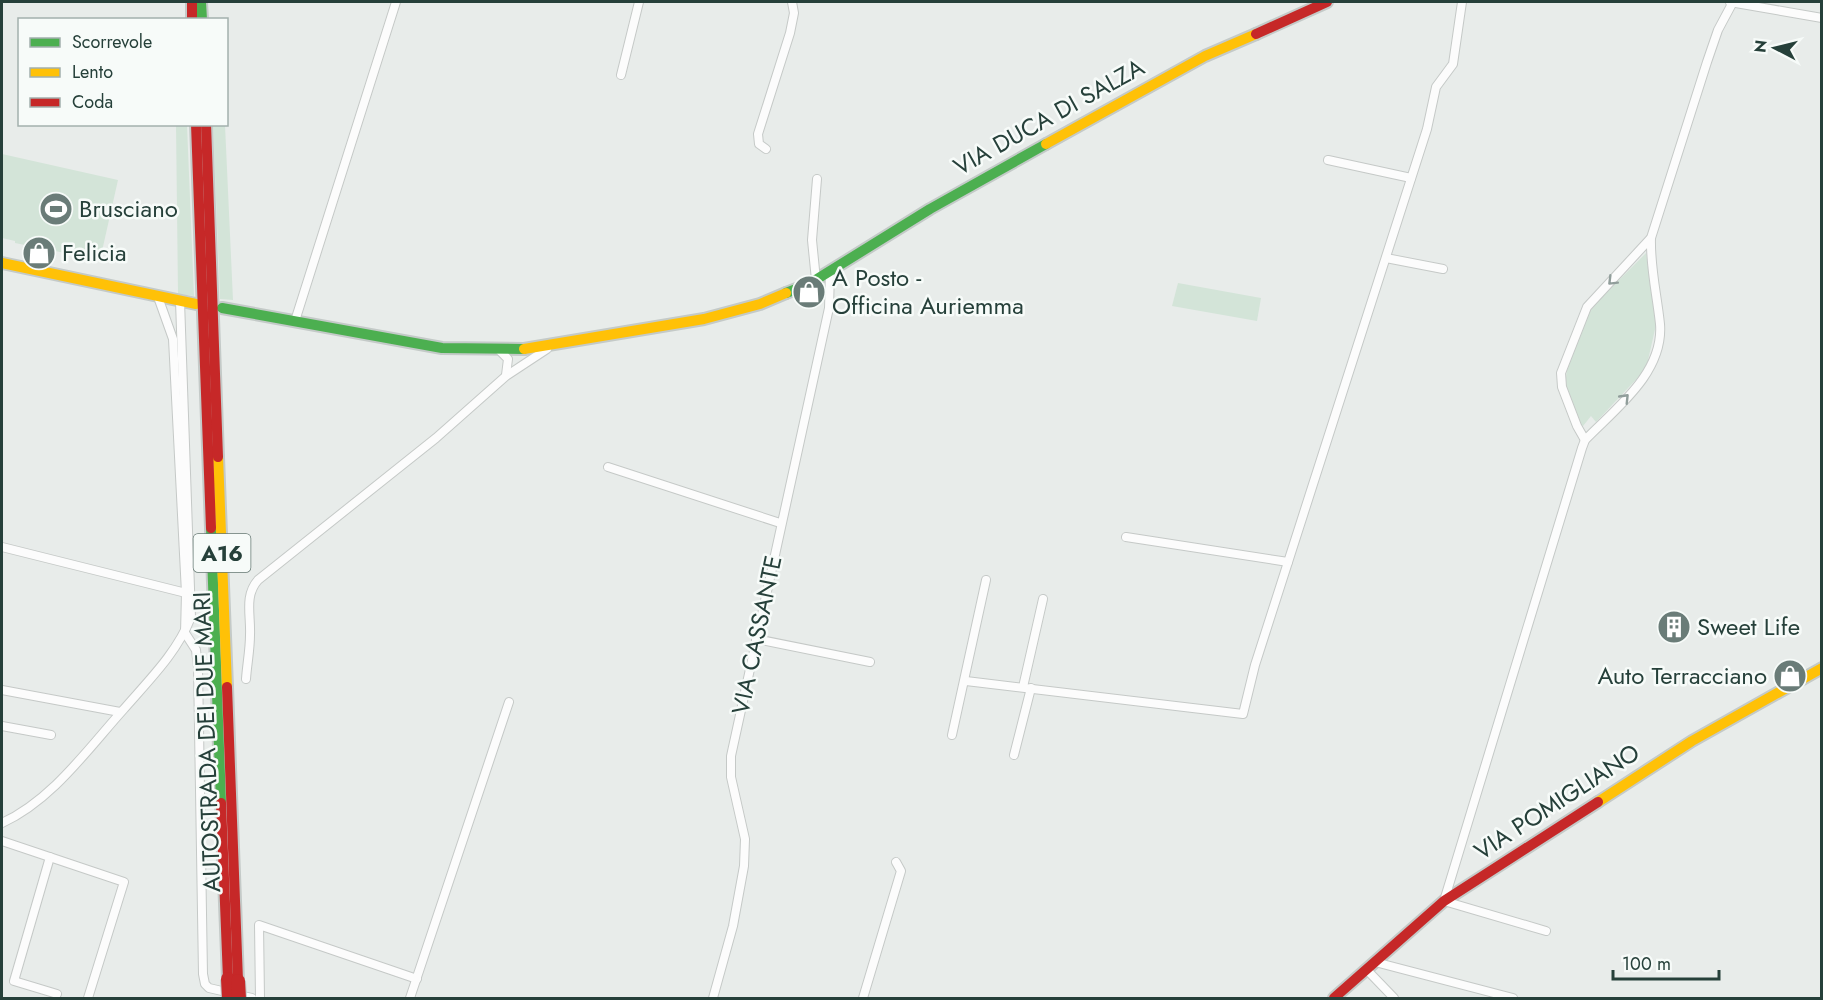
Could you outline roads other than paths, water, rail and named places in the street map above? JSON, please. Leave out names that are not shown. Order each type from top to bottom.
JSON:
[{"type":"main road","points":[[192,2],[192,18]]},
{"type":"main road","points":[[201,2],[202,18]]},
{"type":"main road","name":"VIA DUCA DI SALZA","points":[[222,308],[442,348],[499,350],[554,345],[704,319],[760,304],[816,280],[930,209],[1179,70],[1323,2]]},
{"type":"main road","name":"AUTOSTRADA DEI DUE MARI","points":[[196,126],[233,980],[239,999]]},
{"type":"main road","name":"AUTOSTRADA DEI DUE MARI","points":[[206,126],[233,980],[229,999]]},
{"type":"main road","points":[[2,263],[195,304]]},
{"type":"main road","name":"VIA POMIGLIANO","points":[[1334,999],[1444,901],[1692,741],[1821,668]]},
{"type":"street","points":[[296,321],[396,2]]},
{"type":"street","points":[[621,75],[639,2]]},
{"type":"street","points":[[766,149],[759,144],[758,135],[790,33],[794,13],[792,2]]},
{"type":"street","points":[[966,681],[1243,714],[1255,665],[1427,129],[1436,87],[1453,64],[1462,2]]},
{"type":"street","points":[[1546,931],[1444,901],[1585,440],[1642,381],[1654,355],[1660,326],[1650,264],[1651,238],[1718,30],[1732,2],[1821,18]]},
{"type":"street","points":[[1328,160],[1411,178]]},
{"type":"street","points":[[816,280],[812,240],[817,180]]},
{"type":"street","points":[[1585,440],[1576,426],[1562,387],[1561,373],[1587,307],[1651,238]]},
{"type":"street","points":[[1386,258],[1443,269]]},
{"type":"street","name":"VIA CASSANTE","points":[[713,999],[734,926],[744,866],[745,839],[731,777],[731,756],[780,523],[829,308],[830,271]]},
{"type":"street","points":[[158,297],[173,339],[186,593],[185,633],[196,650],[198,667],[205,984],[209,988],[252,999]]},
{"type":"street","points":[[2,823],[48,791],[169,657],[185,633],[191,617],[181,384],[180,302]]},
{"type":"street","points":[[246,679],[250,636],[249,593],[258,579],[436,438],[506,376],[554,345]]},
{"type":"street","points":[[499,350],[509,364],[506,376]]},
{"type":"street","points":[[608,467],[780,523]]},
{"type":"street","points":[[1126,537],[1288,562]]},
{"type":"street","points":[[2,547],[186,593]]},
{"type":"street","points":[[952,735],[966,681],[986,580]]},
{"type":"street","points":[[1014,755],[1043,599]]},
{"type":"street","points":[[756,639],[870,662]]},
{"type":"street","points":[[2,690],[120,712]]},
{"type":"street","points":[[410,999],[509,702]]},
{"type":"street","points":[[2,726],[51,735]]},
{"type":"street","points":[[2,841],[124,882],[88,999]]},
{"type":"street","points":[[50,857],[14,981],[57,994]]},
{"type":"street","points":[[863,999],[901,871],[896,862]]},
{"type":"street","points":[[260,999],[259,925],[417,979]]},
{"type":"street","points":[[1371,966],[1394,999]]},
{"type":"street","points":[[1371,966],[1513,999]]},
{"type":"place","name":"Brusciano","points":[[56,209]]},
{"type":"place","name":"Felicia","points":[[39,253]]},
{"type":"place","name":"A Posto - Officina Auriemma","points":[[809,292]]},
{"type":"place","name":"Sweet Life","points":[[1674,627]]},
{"type":"place","name":"Auto Terracciano","points":[[1790,676]]}]
